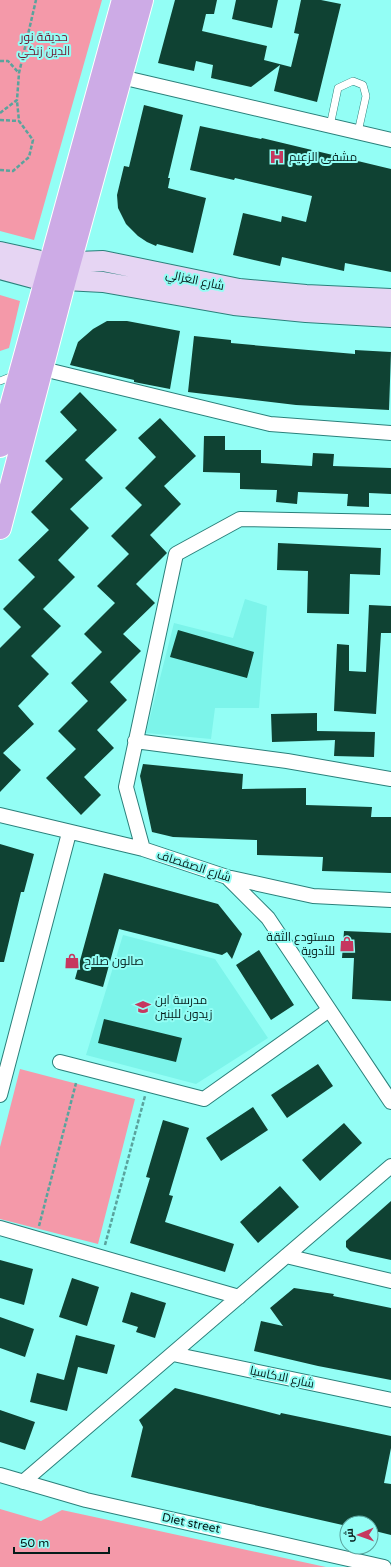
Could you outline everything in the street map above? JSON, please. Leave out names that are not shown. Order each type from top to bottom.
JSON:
[{"type":"main road","points":[[0,528],[43,369],[58,271],[123,0]]},
{"type":"main road","points":[[0,446],[20,373],[58,271],[121,77],[142,0]]},
{"type":"main road","name":"شارع الغزالي","points":[[0,252],[58,271],[103,282],[234,305],[306,312],[391,317]]},
{"type":"main road","name":"شارع الغزالي","points":[[0,269],[58,271],[103,261],[239,289],[306,296],[391,299]]},
{"type":"street","points":[[121,77],[391,140]]},
{"type":"street","points":[[43,369],[270,424],[391,433]]},
{"type":"street","points":[[143,849],[126,787],[176,554],[240,519],[391,522]]},
{"type":"street","points":[[135,742],[287,761],[391,780]]},
{"type":"street","name":"شارع الصفصاف","points":[[0,815],[69,833],[143,849],[226,877],[312,896],[391,900]]},
{"type":"street","points":[[0,1095],[69,833]]},
{"type":"street","points":[[226,877],[268,918],[391,1102]]},
{"type":"street","points":[[60,1062],[204,1099],[329,1010]]},
{"type":"street","points":[[23,1482],[391,1166]]},
{"type":"street","points":[[0,1228],[239,1297]]},
{"type":"street","points":[[286,1256],[391,1281]]},
{"type":"street","name":"شارع الاكاسيا","points":[[173,1354],[391,1400]]},
{"type":"street","name":"Diet street","points":[[0,1474],[86,1500],[351,1564],[384,1567]]},
{"type":"lane","points":[[330,126],[338,88],[344,83],[353,81],[363,85],[366,96],[358,132]]},
{"type":"lane","points":[[0,382],[20,373]]},
{"type":"path","points":[[0,170],[13,171],[29,157],[33,140],[19,122],[16,100],[18,73],[36,0]]},
{"type":"path","points":[[0,61],[8,61],[18,73]]},
{"type":"path","points":[[0,113],[16,100]]},
{"type":"path","points":[[0,120],[19,122]]},
{"type":"path","points":[[35,1238],[76,1083]]},
{"type":"path","points":[[101,1257],[148,1085]]},
{"type":"shaded area","points":[[245,599],[267,606],[259,708],[215,708],[211,739],[146,733],[174,623],[233,638]]},
{"type":"shaded area","points":[[123,935],[215,959],[268,1038],[196,1084],[86,1055]]},
{"type":"green space","name":"حديقة نور الدين زنكي","points":[[0,0],[102,0],[34,240],[0,231]]},
{"type":"green space","points":[[0,295],[20,301],[9,348],[0,351]]},
{"type":"green space","points":[[20,1069],[135,1099],[98,1244],[0,1219],[0,1147]]},
{"type":"green space","points":[[0,1509],[41,1521],[62,1510],[326,1567],[0,1567]]},
{"type":"building","points":[[175,0],[217,0],[214,14],[206,14],[202,31],[267,46],[264,60],[291,67],[299,34],[294,33],[301,0],[321,0],[341,4],[317,102],[274,91],[280,65],[251,87],[211,78],[213,65],[196,61],[194,71],[158,63]]},
{"type":"building","points":[[236,0],[278,0],[272,28],[232,19]]},
{"type":"building","points":[[144,105],[183,115],[168,178],[170,178],[168,188],[206,198],[193,253],[157,244],[156,246],[147,242],[138,236],[126,224],[118,208],[117,195],[124,166],[129,167]]},
{"type":"building","points":[[200,126],[262,138],[391,169],[391,272],[345,263],[344,271],[282,257],[280,266],[233,255],[243,213],[281,222],[282,216],[306,222],[312,196],[235,178],[234,180],[190,170]]},
{"type":"building","points":[[107,321],[127,321],[180,331],[170,389],[134,382],[134,380],[70,365],[78,342],[93,329]]},
{"type":"building","points":[[194,336],[231,340],[231,343],[355,354],[355,350],[391,352],[389,410],[296,405],[188,392]]},
{"type":"building","points":[[80,392],[117,430],[85,460],[103,478],[70,509],[89,528],[58,560],[75,577],[43,609],[61,626],[31,656],[49,674],[18,706],[34,724],[3,753],[21,770],[0,792],[0,648],[21,627],[3,609],[35,577],[18,560],[49,530],[31,512],[63,479],[45,461],[77,430],[60,412]]},
{"type":"building","points":[[160,418],[196,456],[164,486],[181,504],[150,535],[167,553],[136,584],[155,603],[123,634],[141,651],[110,682],[127,700],[97,730],[114,748],[84,777],[101,795],[81,815],[46,778],[76,749],[58,731],[88,701],[71,683],[102,652],[84,634],[115,603],[97,586],[129,554],[111,536],[142,505],[125,488],[156,457],[138,438]]},
{"type":"building","points":[[204,436],[225,436],[225,450],[261,450],[261,463],[312,466],[313,453],[334,454],[333,466],[391,468],[391,494],[369,493],[369,507],[347,506],[348,494],[298,492],[297,504],[276,502],[277,490],[240,489],[240,473],[203,472]]},
{"type":"building","points":[[278,543],[381,548],[380,575],[350,574],[349,614],[307,613],[308,571],[277,570]]},
{"type":"building","points":[[369,605],[391,606],[391,633],[381,633],[376,714],[334,711],[337,644],[349,645],[349,671],[366,672]]},
{"type":"building","points":[[178,630],[254,652],[247,678],[170,657]]},
{"type":"building","points":[[317,713],[317,731],[375,732],[374,757],[334,756],[335,740],[272,742],[271,714]]},
{"type":"building","points":[[143,764],[243,774],[242,789],[306,788],[306,805],[372,807],[371,817],[391,817],[391,873],[322,871],[323,857],[257,855],[257,840],[173,837],[152,832],[140,776]]},
{"type":"building","points":[[0,844],[34,854],[24,892],[21,892],[4,962],[0,962]]},
{"type":"building","points":[[104,873],[218,904],[242,934],[232,959],[227,952],[222,955],[119,929],[103,987],[75,979]]},
{"type":"building","points":[[344,931],[391,933],[391,1001],[352,999],[354,958],[342,958]]},
{"type":"building","points":[[259,950],[294,1005],[271,1020],[236,965]]},
{"type":"building","points":[[104,1019],[182,1038],[176,1062],[98,1043]]},
{"type":"building","points":[[318,1064],[333,1086],[287,1118],[271,1095]]},
{"type":"building","points":[[253,1107],[268,1130],[221,1161],[206,1138]]},
{"type":"building","points":[[163,1120],[189,1128],[169,1195],[173,1196],[165,1222],[234,1244],[225,1272],[130,1243],[150,1178],[146,1177]]},
{"type":"building","points":[[344,1123],[362,1143],[320,1181],[302,1160]]},
{"type":"building","points":[[280,1186],[299,1207],[258,1243],[240,1222]]},
{"type":"building","points":[[391,1201],[391,1260],[350,1251],[346,1247],[346,1241]]},
{"type":"building","points":[[0,1260],[33,1269],[24,1305],[0,1298]]},
{"type":"building","points":[[72,1278],[99,1287],[87,1326],[59,1317]]},
{"type":"building","points":[[294,1288],[334,1294],[333,1296],[391,1308],[391,1380],[318,1366],[254,1351],[261,1321],[283,1326],[270,1308]]},
{"type":"building","points":[[131,1292],[166,1303],[155,1338],[136,1332],[138,1327],[122,1322]]},
{"type":"building","points":[[0,1317],[34,1329],[25,1357],[0,1348]]},
{"type":"building","points":[[76,1335],[115,1345],[107,1374],[78,1367],[67,1411],[30,1402],[37,1373],[64,1380]]},
{"type":"building","points":[[175,1388],[280,1415],[281,1413],[391,1436],[391,1448],[384,1483],[391,1484],[391,1535],[379,1532],[379,1515],[339,1515],[339,1524],[131,1477],[143,1427],[139,1420]]},
{"type":"building","points":[[0,1410],[35,1422],[25,1450],[0,1442]]},
{"type":"place","name":"مشفى الزعيم","points":[[277,157]]},
{"type":"place","name":"مستودع الثقة للأدوية","points":[[347,944]]},
{"type":"place","name":"صالون صلاح","points":[[72,961]]},
{"type":"place","name":"مدرسة ابن زيدون للبنين","points":[[143,1007]]}]
